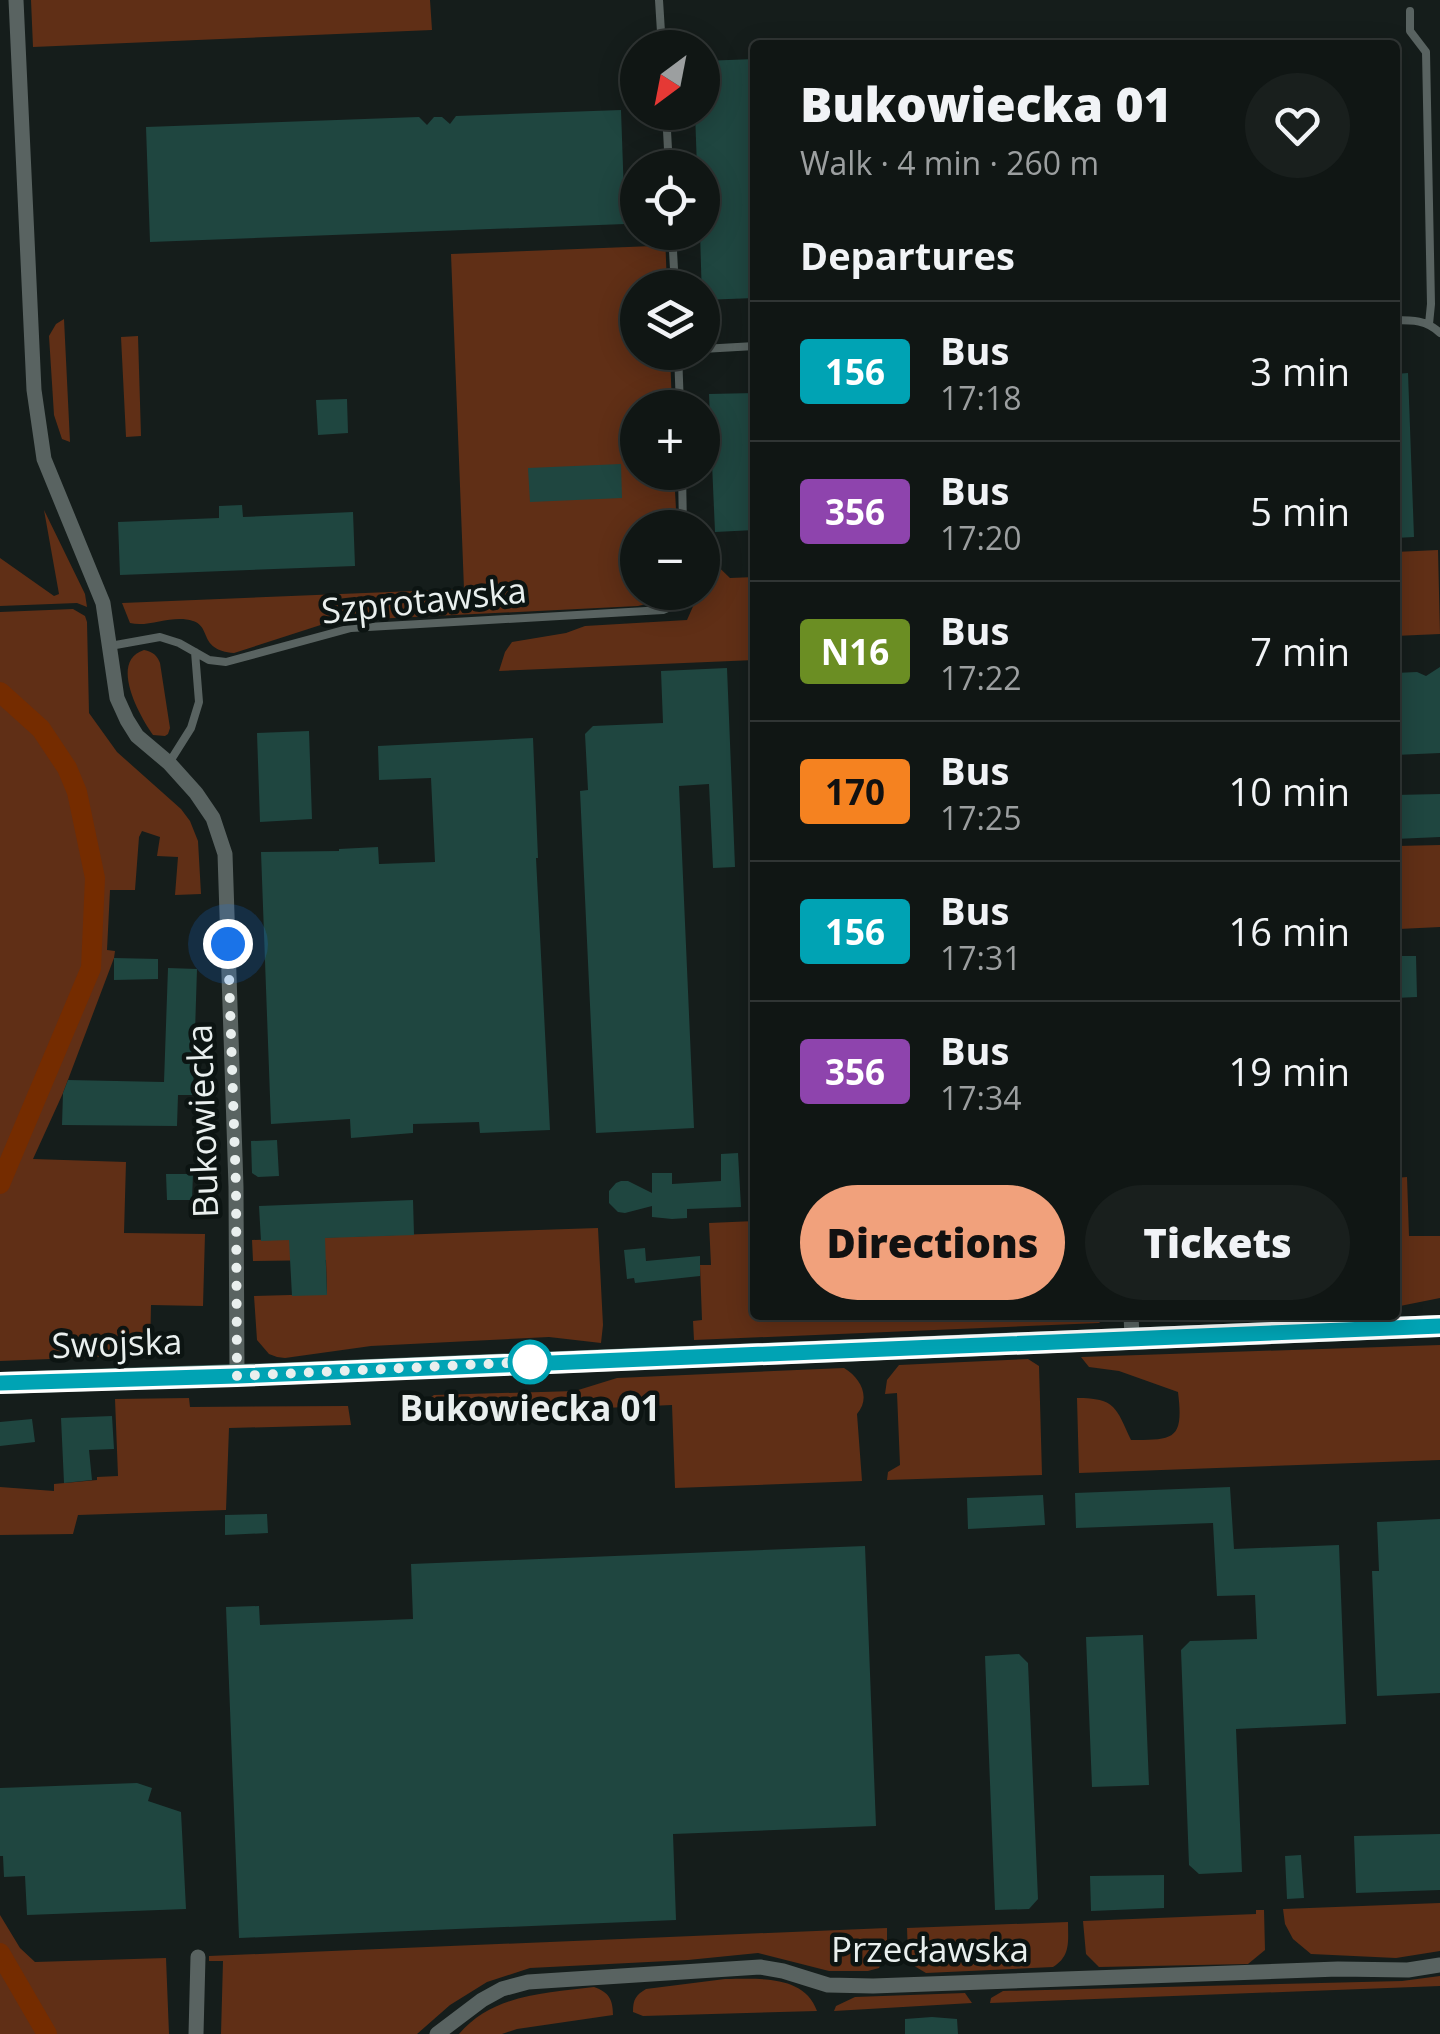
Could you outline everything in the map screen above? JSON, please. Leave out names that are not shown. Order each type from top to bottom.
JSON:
[{"type":"street","name":"Bukowiecka","points":[[16,0],[36,406],[44,459],[103,603],[117,698],[127,720],[137,736],[196,793],[213,818],[224,854],[236,1187],[237,1376]]},
{"type":"street","name":"Swojska","points":[[0,1383],[237,1376],[1131,1326],[1440,1326]]},
{"type":"street","points":[[196,2034],[198,1957]]},
{"type":"street","name":"Przecławska","points":[[437,2034],[462,2012],[502,1989],[568,1978],[760,1966],[828,1985],[873,1986],[1408,1970],[1440,1965]]},
{"type":"lane","points":[[660,0],[661,30]]},
{"type":"lane","points":[[1410,11],[1410,31],[1426,52],[1432,304],[1429,324]]},
{"type":"lane","points":[[1400,320],[1429,324],[1440,333]]},
{"type":"lane","points":[[720,348],[750,346]]},
{"type":"lane","name":"Szprotawska","points":[[110,646],[160,637],[209,660],[226,662],[351,628],[663,610]]},
{"type":"lane","points":[[169,763],[191,728],[198,702],[195,652]]},
{"type":"shaded area","points":[[31,0],[430,0],[432,30],[33,47]]},
{"type":"shaded area","points":[[620,247],[666,250],[666,270],[620,270],[620,370],[671,370],[671,390],[620,390],[620,490],[675,490],[676,510],[620,510],[620,607],[333,621],[234,653],[215,648],[193,621],[130,623],[122,603],[464,589],[451,254]]},
{"type":"shaded area","points":[[64,319],[70,442],[62,439],[54,415],[49,336]]},
{"type":"shaded area","points":[[138,336],[141,436],[126,437],[121,337]]},
{"type":"shaded area","points":[[44,510],[85,594],[87,607],[77,603],[0,606],[0,558],[54,596],[59,594]]},
{"type":"shaded area","points":[[1438,550],[1440,634],[1400,636],[1400,552]]},
{"type":"shaded area","points":[[720,568],[730,578],[750,577],[750,660],[499,671],[512,642],[585,626],[687,620],[691,610],[720,610]]},
{"type":"shaded area","points":[[73,609],[85,616],[87,622],[89,713],[117,752],[190,821],[198,841],[201,894],[175,895],[178,857],[157,856],[160,837],[142,831],[135,890],[110,890],[107,950],[115,951],[114,958],[63,1093],[33,1159],[126,1162],[124,1233],[205,1234],[203,1306],[151,1305],[150,1355],[0,1361],[0,612]]},
{"type":"shaded area","points":[[144,650],[154,654],[160,663],[170,728],[165,736],[153,735],[130,689],[129,665]]},
{"type":"shaded area","points":[[1440,845],[1440,927],[1400,929],[1400,846]]},
{"type":"shaded area","points":[[1407,1177],[1409,1236],[1440,1236],[1440,1298],[1400,1306],[1400,1178]]},
{"type":"shaded area","points":[[750,1221],[750,1320],[1102,1320],[694,1340],[693,1321],[702,1320],[700,1265],[711,1265],[709,1223]]},
{"type":"shaded area","points":[[598,1228],[601,1343],[549,1337],[371,1346],[285,1358],[269,1354],[257,1340],[254,1296],[327,1294],[326,1260],[253,1261],[252,1240]]},
{"type":"shaded area","points":[[1440,1345],[1440,1460],[1079,1473],[1077,1398],[1100,1400],[1113,1407],[1131,1440],[1166,1437],[1173,1434],[1179,1420],[1178,1392],[1119,1371],[1089,1367],[1081,1357]]},
{"type":"shaded area","points":[[1028,1359],[1039,1366],[1042,1475],[887,1480],[888,1472],[900,1465],[897,1393],[885,1394],[887,1380],[899,1365]]},
{"type":"shaded area","points":[[844,1368],[855,1377],[864,1395],[857,1414],[862,1481],[675,1488],[672,1405],[425,1416],[425,1401],[434,1395],[575,1391],[617,1378]]},
{"type":"shaded area","points":[[189,1398],[190,1407],[348,1406],[351,1425],[229,1428],[226,1510],[78,1515],[73,1534],[0,1535],[0,1487],[54,1491],[54,1484],[118,1476],[115,1399]]},
{"type":"shaded area","points":[[1440,1903],[1440,1951],[1396,1958],[1311,1954],[1293,1939],[1283,1909]]},
{"type":"shaded area","points":[[1256,1910],[1264,1910],[1265,1950],[1248,1964],[1099,1967],[1086,1954],[1083,1921],[1256,1914]]},
{"type":"shaded area","points":[[0,1915],[20,1948],[35,1962],[166,1958],[169,2034],[0,2034]]},
{"type":"shaded area","points":[[1068,1922],[1066,1953],[1053,1967],[926,1973],[911,1964],[908,1955],[907,1928]]},
{"type":"shaded area","points":[[887,1928],[887,1952],[879,1968],[868,1971],[829,1971],[758,1953],[530,1968],[487,1982],[450,2005],[417,2034],[221,2034],[223,1961],[209,1961],[209,1956]]},
{"type":"shaded area","points":[[1440,1976],[1440,1986],[990,2003],[1003,1991],[1402,1981]]},
{"type":"shaded area","points":[[725,1979],[765,1979],[791,1985],[811,1999],[817,2011],[643,2016],[633,2012],[636,1998],[646,1989]]},
{"type":"shaded area","points":[[594,1987],[609,1997],[613,2015],[502,2034],[459,2034],[504,2003]]},
{"type":"shaded area","points":[[965,1993],[972,2003],[834,2011],[836,2006],[855,1997]]},
{"type":"building","points":[[750,59],[750,298],[720,299],[720,270],[701,270],[701,250],[720,250],[720,150],[696,150],[696,130],[720,130],[720,60]]},
{"type":"building","points":[[620,110],[620,224],[150,242],[146,127],[419,117],[427,125],[434,117],[442,117],[450,124],[456,116]]},
{"type":"building","points":[[1408,373],[1414,537],[1400,538],[1400,374]]},
{"type":"building","points":[[750,393],[750,530],[720,532],[720,510],[714,510],[713,490],[720,490],[720,394]]},
{"type":"building","points":[[347,399],[348,433],[318,435],[316,400]]},
{"type":"building","points":[[620,464],[622,498],[530,502],[528,468]]},
{"type":"building","points":[[242,505],[243,517],[353,512],[355,566],[120,575],[118,522],[219,518],[219,506]]},
{"type":"building","points":[[1440,667],[1440,753],[1400,755],[1400,673],[1426,676]]},
{"type":"building","points":[[727,668],[735,867],[713,868],[709,784],[679,786],[694,1128],[596,1133],[580,791],[588,790],[585,734],[593,726],[663,723],[661,671]]},
{"type":"building","points":[[309,731],[312,819],[260,822],[257,733]]},
{"type":"building","points":[[533,738],[550,1130],[480,1133],[479,1122],[413,1124],[413,1133],[351,1138],[350,1119],[271,1124],[261,852],[378,847],[379,864],[435,862],[431,778],[379,780],[378,746]]},
{"type":"building","points":[[1440,794],[1440,837],[1400,839],[1400,795]]},
{"type":"building","points":[[1400,956],[1416,956],[1417,997],[1400,998]]},
{"type":"building","points":[[114,958],[158,959],[158,979],[114,980]]},
{"type":"building","points":[[168,968],[197,969],[193,1095],[178,1095],[177,1126],[62,1125],[63,1093],[68,1080],[164,1082]]},
{"type":"building","points":[[277,1140],[279,1176],[258,1177],[252,1173],[251,1141]]},
{"type":"building","points":[[738,1153],[741,1207],[687,1209],[687,1218],[672,1219],[652,1217],[652,1206],[625,1213],[609,1203],[609,1191],[621,1181],[652,1193],[652,1173],[672,1173],[672,1184],[721,1181],[721,1154]]},
{"type":"building","points":[[166,1174],[193,1174],[192,1200],[167,1200]]},
{"type":"building","points":[[413,1200],[414,1235],[325,1238],[327,1295],[292,1296],[289,1240],[261,1241],[259,1206]]},
{"type":"building","points":[[645,1248],[646,1261],[700,1256],[700,1276],[635,1283],[634,1278],[627,1279],[624,1250]]},
{"type":"building","points":[[112,1416],[114,1449],[89,1450],[92,1480],[64,1483],[61,1418]]},
{"type":"building","points":[[32,1419],[35,1442],[0,1446],[0,1422]]},
{"type":"building","points":[[1230,1487],[1234,1549],[1339,1545],[1346,1724],[1236,1729],[1242,1872],[1199,1874],[1189,1865],[1181,1650],[1190,1641],[1257,1639],[1255,1595],[1217,1596],[1213,1523],[1076,1528],[1075,1493]]},
{"type":"building","points":[[1043,1495],[1045,1525],[968,1529],[967,1498]]},
{"type":"building","points":[[267,1514],[268,1533],[225,1535],[225,1515]]},
{"type":"building","points":[[1440,1519],[1440,1693],[1377,1696],[1372,1571],[1379,1571],[1377,1522]]},
{"type":"building","points":[[865,1546],[876,1826],[673,1834],[676,1920],[239,1938],[226,1607],[259,1606],[260,1625],[413,1619],[411,1564]]},
{"type":"building","points":[[1143,1635],[1149,1785],[1092,1787],[1086,1637]]},
{"type":"building","points":[[1019,1654],[1028,1663],[1038,1899],[1029,1909],[995,1910],[985,1656]]},
{"type":"building","points":[[137,1783],[152,1788],[148,1801],[181,1812],[186,1909],[27,1915],[25,1876],[4,1877],[0,1856],[0,1788]]},
{"type":"building","points":[[1440,1834],[1440,1890],[1356,1893],[1354,1836]]},
{"type":"building","points":[[1301,1855],[1304,1898],[1287,1899],[1285,1856]]},
{"type":"building","points":[[1164,1875],[1164,1908],[1091,1911],[1090,1876]]},
{"type":"building","points":[[905,2019],[957,2019],[958,2034],[905,2034]]},
{"type":"waterway","points":[[0,692],[41,729],[67,768],[77,792],[95,878],[91,968],[0,1184]]},
{"type":"waterway","points":[[0,1953],[47,2034]]},
{"type":"bus line","name":"156","points":[[0,1383],[1440,1326]]},
{"type":"place","name":"Bukowiecka 01","points":[[530,1362]]},
{"type":"route","points":[[228,944],[237,1376],[530,1362]]}]
